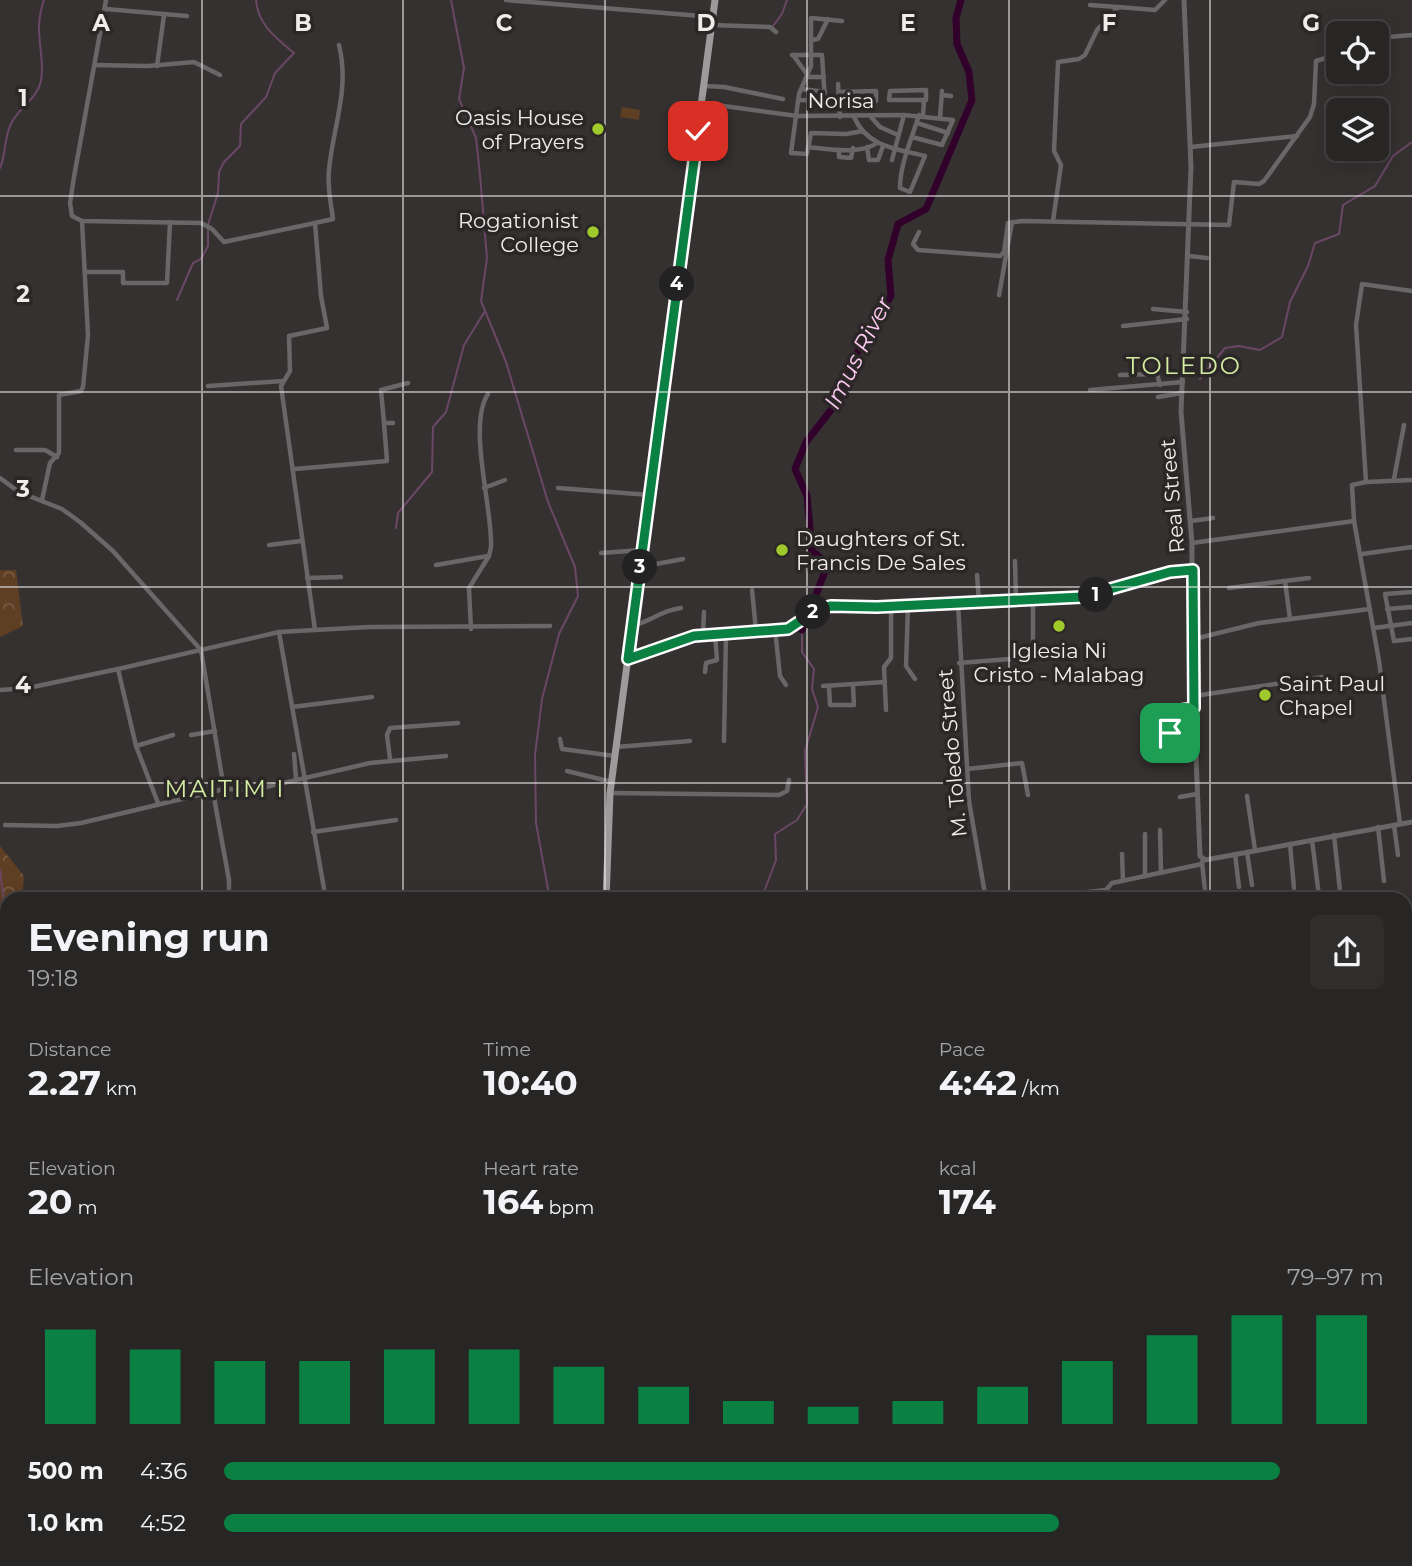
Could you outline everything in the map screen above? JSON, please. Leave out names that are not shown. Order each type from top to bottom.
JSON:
[{"type":"main road","points":[[606,892],[610,793],[715,0]]},
{"type":"street","points":[[106,0],[70,203],[72,216],[82,221],[201,223],[212,229],[221,241],[228,242],[333,219],[328,172],[344,97],[344,64],[339,45]]},
{"type":"street","points":[[506,0],[770,27],[776,32]]},
{"type":"street","points":[[1090,5],[1155,10],[1165,0]]},
{"type":"street","name":"Real Street","points":[[1184,0],[1191,147],[1182,428],[1191,521],[1194,708],[1202,862]]},
{"type":"street","points":[[1053,221],[1061,165],[1054,151],[1058,62],[1079,59],[1085,55],[1097,30],[1118,7]]},
{"type":"street","points":[[106,9],[187,16]]},
{"type":"street","points":[[157,66],[164,15]]},
{"type":"street","points":[[842,21],[811,18],[808,77],[799,100],[791,153],[807,154],[811,133],[846,134],[863,131]]},
{"type":"street","points":[[811,40],[818,39],[828,19]]},
{"type":"street","points":[[1389,35],[1412,35]]},
{"type":"street","points":[[799,100],[825,101],[822,55],[792,55],[808,77]]},
{"type":"street","points":[[919,232],[913,244],[918,250],[1000,256],[1004,252],[1008,223],[1012,222],[1230,225],[1234,182],[1261,183],[1297,136],[1314,104],[1316,61],[1326,58]]},
{"type":"street","points":[[95,65],[157,66],[198,62],[220,75]]},
{"type":"street","points":[[808,77],[824,77]]},
{"type":"street","points":[[838,84],[840,117]]},
{"type":"street","points":[[704,86],[724,87],[783,99]]},
{"type":"street","points":[[802,89],[825,92]]},
{"type":"street","points":[[854,117],[863,131],[880,144],[894,149],[908,152],[925,156],[910,192],[900,188],[908,152],[912,137],[921,115],[924,100],[926,90],[890,91],[890,100],[924,100]]},
{"type":"street","points":[[839,92],[876,91],[876,101],[840,104]]},
{"type":"street","points":[[940,118],[942,93],[951,96]]},
{"type":"street","name":"Norisa","points":[[701,105],[797,116],[921,115],[953,120],[948,133]]},
{"type":"street","points":[[892,160],[904,115]]},
{"type":"street","points":[[870,116],[880,127],[898,135]]},
{"type":"street","points":[[912,137],[940,145],[948,133],[917,122]]},
{"type":"street","points":[[1191,147],[1297,136]]},
{"type":"street","points":[[808,147],[839,150],[880,144]]},
{"type":"street","points":[[867,147],[869,160],[878,160],[880,144]]},
{"type":"street","points":[[839,150],[839,157],[851,158],[853,148]]},
{"type":"street","points":[[42,500],[50,463],[60,450],[59,395],[83,389],[88,335],[82,221]]},
{"type":"street","points":[[86,272],[123,272],[123,283],[167,284],[170,222]]},
{"type":"street","points":[[999,295],[1012,222]]},
{"type":"street","points":[[315,223],[321,296],[327,328],[290,336],[289,371],[283,381],[282,397],[295,469],[315,630]]},
{"type":"street","points":[[1189,256],[1207,258]]},
{"type":"street","points":[[1366,482],[1356,325],[1362,284],[1412,291]]},
{"type":"street","points":[[1153,309],[1187,312]]},
{"type":"street","points":[[1123,326],[1187,319]]},
{"type":"street","points":[[1121,376],[1157,374],[1160,385]]},
{"type":"street","points":[[208,386],[283,381]]},
{"type":"street","points":[[1090,390],[1184,382]]},
{"type":"street","points":[[295,469],[387,461],[380,390],[408,383]]},
{"type":"street","points":[[1158,397],[1182,393]]},
{"type":"street","points":[[471,629],[469,588],[489,556],[491,538],[484,488],[481,428],[488,394]]},
{"type":"street","points":[[384,423],[393,422]]},
{"type":"street","points":[[1394,479],[1404,425]]},
{"type":"street","points":[[16,450],[48,450],[57,457]]},
{"type":"street","points":[[0,478],[13,488],[62,509],[113,551],[201,650],[224,789]]},
{"type":"street","points":[[1398,855],[1397,825],[1374,628],[1354,521],[1352,485],[1394,479],[1412,480]]},
{"type":"street","points":[[484,488],[505,480]]},
{"type":"street","points":[[558,488],[650,495]]},
{"type":"street","points":[[1191,521],[1213,518]]},
{"type":"street","points":[[1192,544],[1354,521]]},
{"type":"street","points":[[269,545],[302,541]]},
{"type":"street","points":[[1362,554],[1412,547]]},
{"type":"street","points":[[601,553],[642,550]]},
{"type":"street","points":[[436,565],[489,556]]},
{"type":"street","points":[[640,567],[683,559]]},
{"type":"street","points":[[1015,561],[1016,601]]},
{"type":"street","points":[[628,659],[703,634],[788,629],[831,606],[891,607],[1093,596],[1170,572],[1193,570]]},
{"type":"street","points":[[977,575],[979,602]]},
{"type":"street","points":[[307,578],[341,577]]},
{"type":"street","points":[[1229,588],[1309,578]]},
{"type":"street","points":[[1285,581],[1290,619]]},
{"type":"street","points":[[752,590],[757,631]]},
{"type":"street","points":[[1412,592],[1385,594],[1394,641],[1412,639]]},
{"type":"street","points":[[1033,600],[1033,643]]},
{"type":"street","name":"M. Toledo Street","points":[[958,603],[959,663],[971,822],[984,892]]},
{"type":"street","points":[[908,606],[906,666],[915,678]]},
{"type":"street","points":[[886,709],[884,667],[891,658],[891,607]]},
{"type":"street","points":[[1387,609],[1412,607]]},
{"type":"street","points":[[633,625],[645,624],[660,611],[681,608]]},
{"type":"street","points":[[1194,639],[1223,630],[1370,609]]},
{"type":"street","points":[[703,634],[704,612]]},
{"type":"street","points":[[1374,628],[1412,623]]},
{"type":"street","points":[[0,690],[28,688],[118,670],[279,632],[392,627],[471,629],[550,626]]},
{"type":"street","points":[[775,629],[780,676],[786,684]]},
{"type":"street","points":[[279,632],[303,763],[299,778]]},
{"type":"street","points":[[724,741],[726,633]]},
{"type":"street","points":[[705,672],[706,663],[717,660],[715,634]]},
{"type":"street","points":[[959,663],[1010,659]]},
{"type":"street","points":[[118,670],[136,746],[158,803]]},
{"type":"street","points":[[1194,696],[1323,677]]},
{"type":"street","points":[[853,686],[855,705],[830,705],[826,687],[885,682]]},
{"type":"street","points":[[292,707],[372,697]]},
{"type":"street","points":[[1194,708],[1169,712],[1169,732],[1195,733]]},
{"type":"street","points":[[390,759],[387,735],[390,728],[458,723]]},
{"type":"street","points":[[191,736],[215,731]]},
{"type":"street","points":[[136,746],[173,735]]},
{"type":"street","points":[[560,739],[562,749],[615,756]]},
{"type":"street","points":[[616,747],[690,741]]},
{"type":"street","points":[[294,754],[324,892]]},
{"type":"street","points":[[5,825],[57,826],[81,823],[224,789],[253,790],[390,759],[446,756]]},
{"type":"street","points":[[967,769],[1021,763],[1028,795]]},
{"type":"street","points":[[567,771],[612,782]]},
{"type":"street","points":[[610,793],[779,795],[787,792],[789,780]]},
{"type":"street","points":[[213,792],[229,892]]},
{"type":"street","points":[[1180,797],[1197,794]]},
{"type":"street","points":[[1247,796],[1255,850]]},
{"type":"street","points":[[313,832],[396,820]]},
{"type":"street","points":[[1088,892],[1106,890],[1109,885],[1122,881],[1235,854],[1412,822]]},
{"type":"street","points":[[1378,827],[1384,881]]},
{"type":"street","points":[[1160,830],[1161,873]]},
{"type":"street","points":[[1144,876],[1145,834]]},
{"type":"street","points":[[1334,834],[1340,892]]},
{"type":"street","points":[[1312,839],[1319,892]]},
{"type":"street","points":[[1290,844],[1294,888]]},
{"type":"street","points":[[1247,852],[1252,885]]},
{"type":"street","points":[[1122,854],[1122,881]]},
{"type":"street","points":[[1235,854],[1239,887]]},
{"type":"street","points":[[1202,862],[1205,892]]},
{"type":"street","points":[[387,1566],[401,1566]]},
{"type":"green space","points":[[622,107],[640,110],[639,120],[620,117]]},
{"type":"green space","points":[[0,570],[16,570],[23,626],[0,637]]},
{"type":"green space","points":[[0,846],[24,876],[23,892],[0,892]]},
{"type":"waterway","points":[[0,168],[10,126],[35,94],[41,81],[39,23],[44,0]]},
{"type":"waterway","points":[[177,300],[193,263],[201,259],[208,246],[208,225],[218,193],[219,172],[224,162],[240,146],[241,124],[266,97],[275,73],[294,53],[264,24],[256,0]]},
{"type":"waterway","points":[[451,0],[464,68],[459,99],[476,138],[480,175],[487,258],[481,301],[506,362],[548,502],[575,567],[578,596],[559,634],[542,699],[535,755],[536,823],[549,892]]},
{"type":"waterway","points":[[773,26],[782,14],[787,0]]},
{"type":"waterway","name":"Imus River","points":[[802,630],[828,564],[812,551],[807,496],[795,469],[806,442],[842,396],[851,363],[891,296],[888,260],[898,224],[926,209],[972,100],[969,72],[957,44],[956,18],[961,0]]},
{"type":"waterway","points":[[1200,379],[1225,348],[1239,346],[1260,350],[1282,337],[1290,302],[1308,266],[1315,243],[1339,234],[1343,205],[1375,186],[1393,156],[1412,142]]},
{"type":"waterway","points":[[396,528],[398,513],[432,472],[433,427],[446,412],[464,345],[485,311]]},
{"type":"waterway","name":"Imus River","points":[[764,892],[776,860],[775,834],[797,820],[807,804],[805,751],[818,707],[812,689],[814,669],[802,652],[802,630]]},
{"type":"waterway","points":[[0,870],[3,892]]},
{"type":"place","name":"Oasis House of Prayers","points":[[598,129]]},
{"type":"place","name":"Rogationist College","points":[[593,232]]},
{"type":"place","name":"Daughters of St. Francis De Sales","points":[[782,550]]},
{"type":"place","name":"Iglesia Ni Cristo - Malabag","points":[[1059,626]]},
{"type":"place","name":"Saint Paul Chapel","points":[[1265,695]]},
{"type":"district","name":"TOLEDO","points":[[1184,365]]},
{"type":"district","name":"MAITIM I","points":[[225,788]]},
{"type":"route","points":[[698,131],[628,659],[703,634],[788,629],[818,609],[831,606],[877,607],[1054,600],[1093,596],[1170,572],[1193,570],[1194,708],[1169,712],[1170,733]]}]
